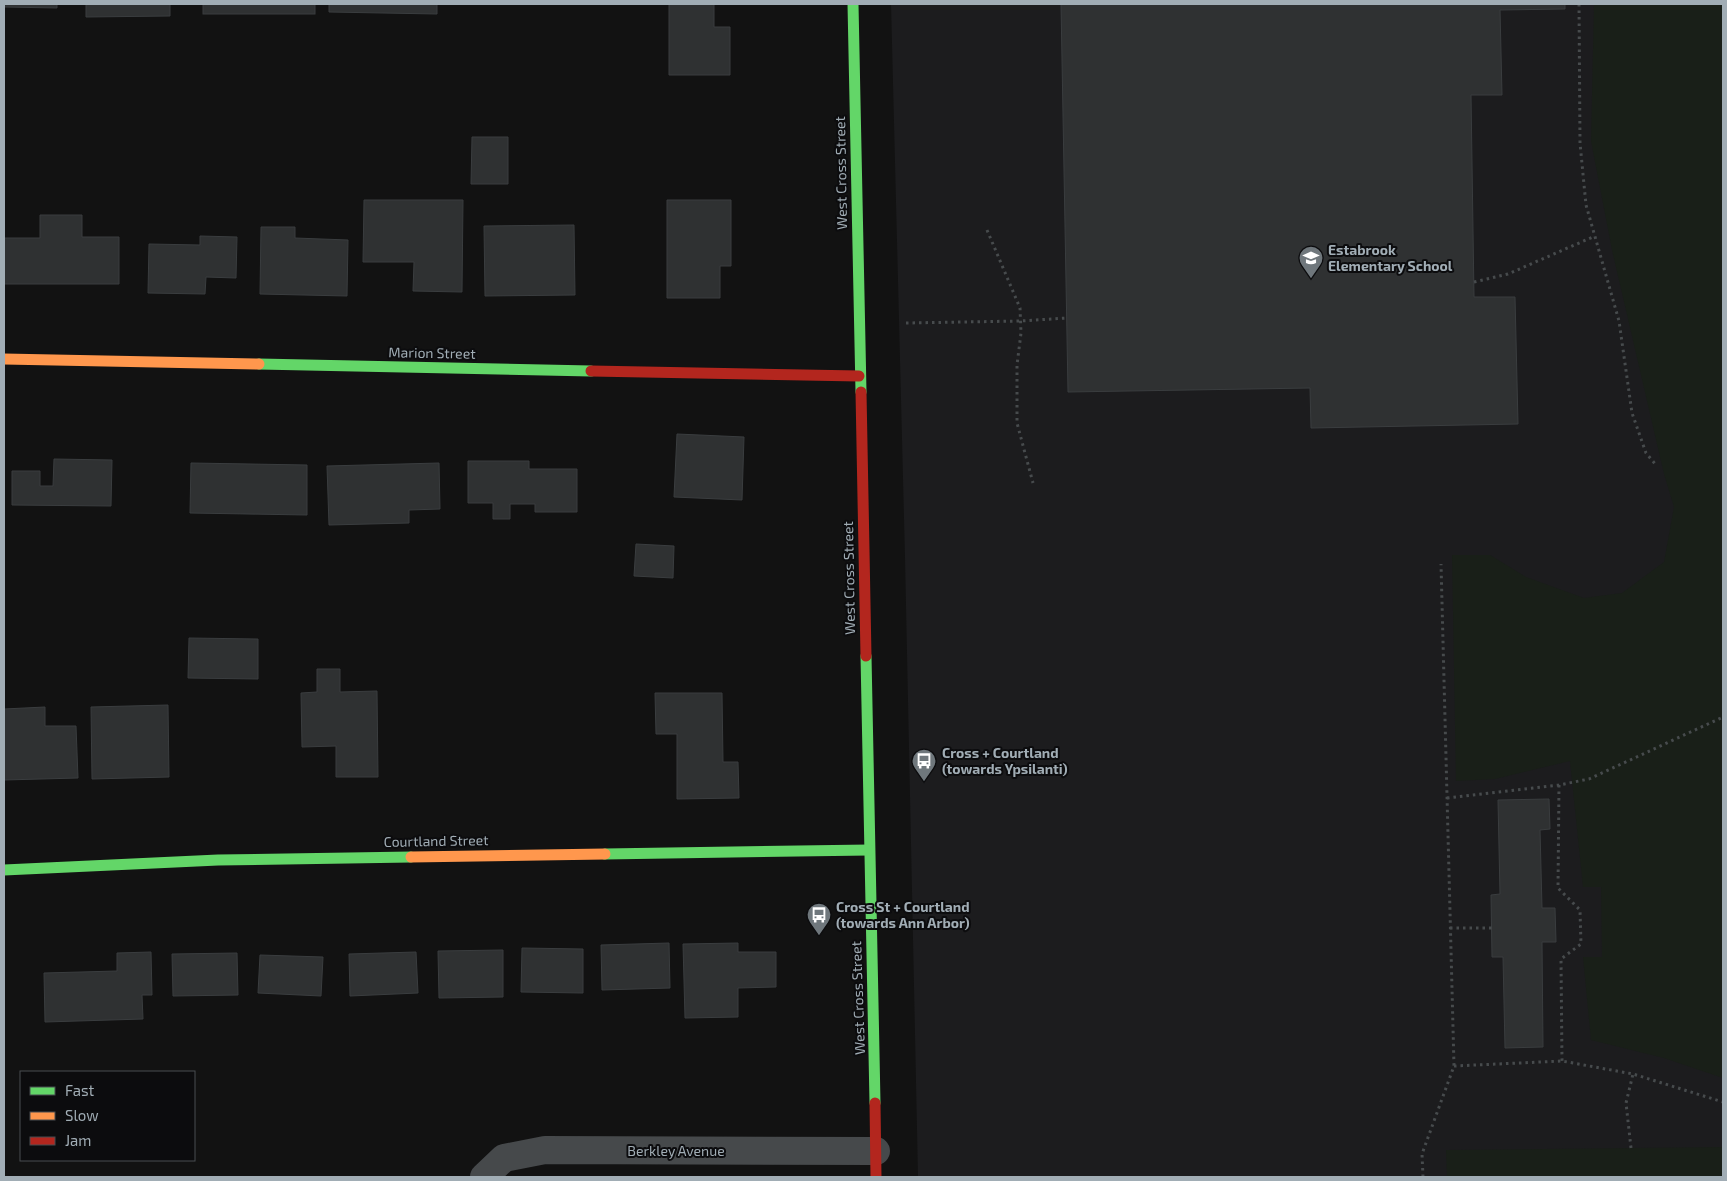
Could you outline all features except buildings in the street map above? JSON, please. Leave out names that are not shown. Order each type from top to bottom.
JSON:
[{"type":"street","name":"West Cross Street","points":[[853,4],[876,1164]]},
{"type":"street","name":"Marion Street","points":[[4,359],[859,376]]},
{"type":"street","name":"Courtland Street","points":[[4,870],[218,860],[869,850]]},
{"type":"street","name":"Berkley Avenue","points":[[484,1177],[504,1158],[546,1150],[876,1164]]},
{"type":"path","points":[[1578,4],[1580,143],[1586,205],[1619,321],[1632,413],[1646,452],[1656,465]]},
{"type":"path","points":[[987,230],[1020,308],[1021,321],[1017,365],[1017,423],[1033,484]]},
{"type":"path","points":[[1474,282],[1508,274],[1595,236]]},
{"type":"path","points":[[906,323],[1021,321],[1067,318]]},
{"type":"path","points":[[1423,1177],[1422,1154],[1454,1066],[1441,564]]},
{"type":"path","points":[[1447,798],[1559,785],[1589,779],[1723,717]]},
{"type":"path","points":[[1559,785],[1558,888],[1580,910],[1581,944],[1561,959],[1562,1061]]},
{"type":"path","points":[[1450,928],[1492,928]]},
{"type":"path","points":[[1454,1066],[1562,1061],[1633,1074],[1723,1102]]},
{"type":"path","points":[[1630,1148],[1626,1102],[1633,1074]]},
{"type":"shaded area","points":[[891,4],[1723,4],[1723,1177],[918,1177]]},
{"type":"shaded area","points":[[1594,4],[1723,4],[1723,1078],[1664,1058],[1591,1040],[1583,957],[1602,957],[1601,887],[1583,887],[1570,761],[1495,779],[1456,781],[1452,555],[1490,555],[1526,577],[1584,598],[1622,593],[1664,562],[1674,507],[1664,474],[1612,250],[1591,141]]},
{"type":"shaded area","points":[[1723,1147],[1723,1177],[1447,1177],[1446,1150]]},
{"type":"traffic: fast","points":[[853,4],[861,392]]},
{"type":"traffic: fast","points":[[259,364],[591,371]]},
{"type":"traffic: fast","points":[[866,656],[875,1103]]},
{"type":"traffic: fast","points":[[605,854],[869,850]]},
{"type":"traffic: fast","points":[[4,870],[218,860],[411,857]]},
{"type":"traffic: slow","points":[[4,359],[259,364]]},
{"type":"traffic: slow","points":[[411,857],[605,854]]},
{"type":"traffic: jam","points":[[591,371],[859,376]]},
{"type":"traffic: jam","points":[[861,392],[866,656]]},
{"type":"traffic: jam","points":[[875,1103],[876,1177]]},
{"type":"place","name":"Estabrook Elementary School","points":[[1311,279]]},
{"type":"place","name":"Cross + Courtland (towards Ypsilanti)","points":[[924,782]]},
{"type":"place","name":"Cross St + Courtland (towards Ann Arbor)","points":[[819,936]]}]
